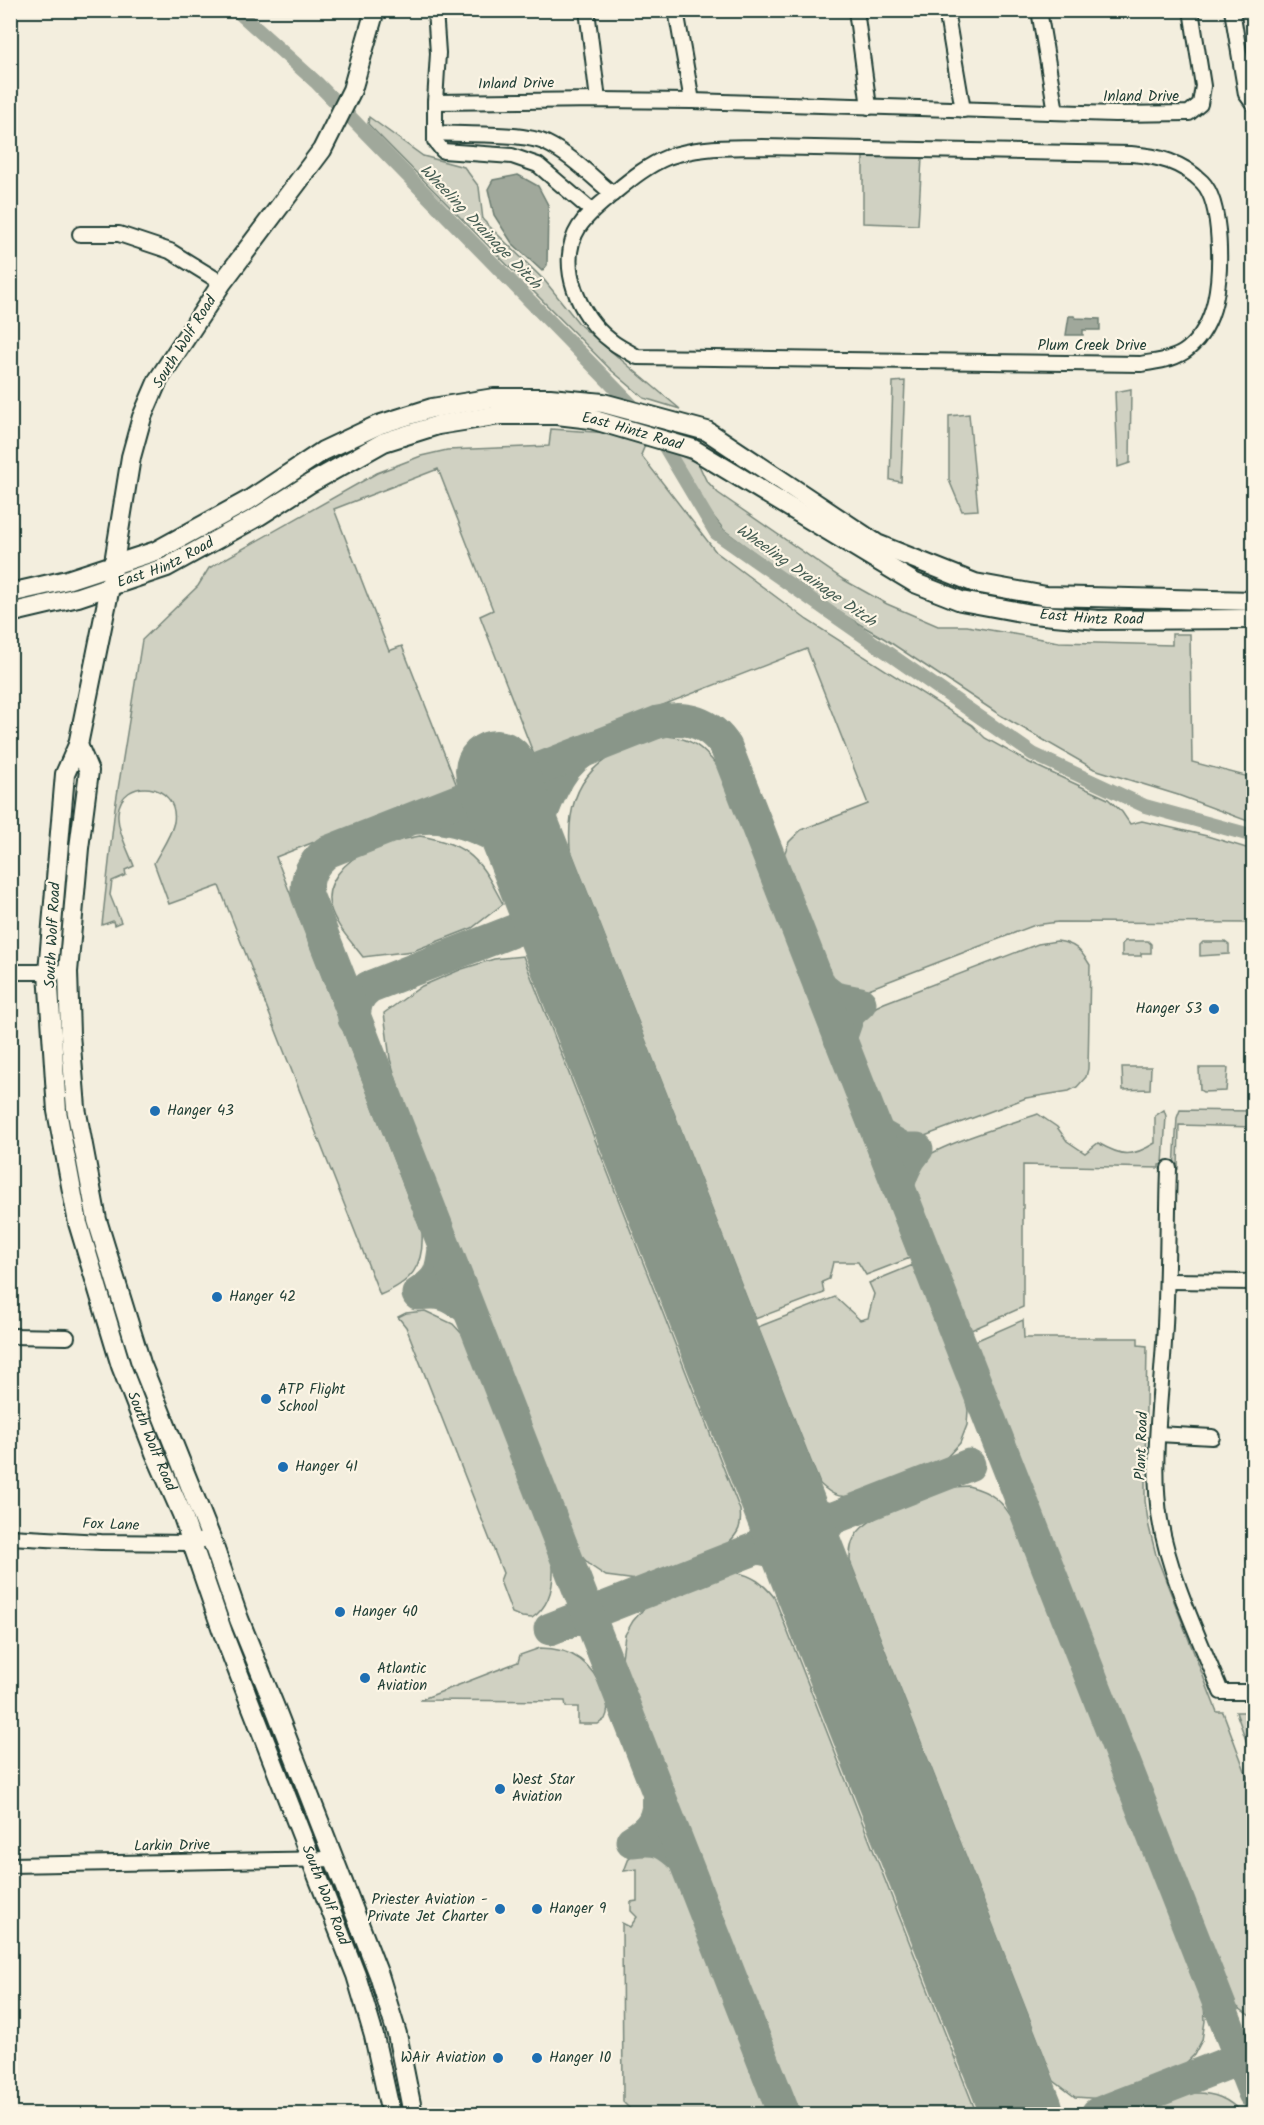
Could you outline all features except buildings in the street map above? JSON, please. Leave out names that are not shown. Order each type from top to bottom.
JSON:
[{"type":"main road","name":"South Wolf Road","points":[[375,10],[352,90],[322,150],[222,283],[158,380],[142,417],[131,457],[110,587],[78,745],[65,774],[48,972],[57,1111],[78,1223],[121,1366],[182,1514],[223,1634],[356,1976],[377,2048],[392,2115]]},
{"type":"main road","name":"East Hintz Road","points":[[10,593],[67,580],[156,551],[249,500],[323,450],[378,425],[432,408],[494,398],[550,398],[603,403],[707,431],[877,544],[975,583],[1046,596],[1254,601]]},
{"type":"main road","name":"East Hintz Road","points":[[10,614],[110,587],[167,567],[384,442],[438,425],[500,415],[556,415],[591,419],[693,449],[915,583],[961,601],[1032,614],[1098,620],[1254,619]]},
{"type":"main road","name":"South Wolf Road","points":[[78,745],[89,771],[80,838],[68,972],[70,1034],[76,1108],[97,1220],[141,1363],[379,1975],[394,2024],[412,2115]]},
{"type":"street","points":[[435,10],[438,53],[435,137],[443,151],[512,156],[537,165],[592,211]]},
{"type":"street","points":[[587,10],[598,100]]},
{"type":"street","points":[[676,10],[692,101]]},
{"type":"street","points":[[856,10],[869,107]]},
{"type":"street","points":[[946,10],[963,110]]},
{"type":"street","points":[[1038,10],[1056,112]]},
{"type":"street","name":"Inland Drive","points":[[435,102],[692,101],[1115,114],[1189,113],[1200,104],[1203,86],[1191,10]]},
{"type":"street","points":[[1232,10],[1246,94],[1254,105]]},
{"type":"street","points":[[435,137],[518,136],[545,142],[573,161],[613,194]]},
{"type":"street","name":"Plum Creek Drive","points":[[762,147],[1156,156],[1181,165],[1204,183],[1217,213],[1218,262],[1215,301],[1204,331],[1187,350],[1166,360],[1141,364],[637,357],[608,339],[576,296],[569,274],[570,250],[578,228],[592,211],[640,172],[666,158],[698,149],[762,147]]},
{"type":"street","points":[[80,234],[119,234],[150,244],[170,251],[222,283]]},
{"type":"street","points":[[10,972],[68,972]]},
{"type":"street","name":"Plant Road","points":[[1169,1168],[1168,1281],[1158,1434],[1160,1518],[1167,1551],[1221,1692],[1249,1691]]},
{"type":"street","points":[[1168,1281],[1254,1282]]},
{"type":"street","points":[[10,1336],[67,1337]]},
{"type":"street","points":[[1158,1434],[1212,1437]]},
{"type":"street","name":"Fox Lane","points":[[10,1537],[101,1542],[191,1543],[210,1538]]},
{"type":"street","name":"Larkin Drive","points":[[10,1865],[335,1859]]},
{"type":"shaded area","points":[[369,117],[423,156],[464,167],[479,187],[483,220],[545,281],[581,326],[680,409],[644,398],[611,370],[368,124]]},
{"type":"shaded area","points":[[863,157],[922,158],[918,225],[863,223]]},
{"type":"shaded area","points":[[518,175],[538,186],[548,205],[547,265],[542,271],[512,243],[494,215],[488,189],[493,180]]},
{"type":"shaded area","points":[[1069,316],[1100,319],[1100,330],[1083,330],[1083,335],[1066,335]]},
{"type":"shaded area","points":[[905,381],[901,482],[890,480],[893,382]]},
{"type":"shaded area","points":[[1131,389],[1130,463],[1118,467],[1115,392]]},
{"type":"shaded area","points":[[969,414],[978,510],[962,511],[949,480],[949,416]]},
{"type":"shaded area","points":[[551,429],[609,433],[646,443],[641,455],[716,552],[807,620],[972,725],[985,738],[1030,763],[1108,799],[1122,812],[1130,824],[1142,821],[1207,836],[1253,850],[1253,923],[1058,922],[1035,925],[861,992],[847,989],[829,975],[783,857],[789,842],[801,830],[868,804],[807,649],[534,755],[480,616],[493,610],[438,469],[334,509],[389,651],[402,646],[457,786],[276,857],[422,1233],[421,1255],[413,1272],[400,1285],[380,1295],[219,886],[169,904],[154,863],[174,822],[173,809],[168,798],[160,792],[149,788],[139,789],[129,793],[122,801],[118,813],[119,826],[134,866],[125,870],[126,875],[112,881],[110,895],[121,922],[114,925],[113,921],[102,925],[115,808],[142,640],[198,586],[209,568],[377,473],[421,456],[447,450],[549,446]]},
{"type":"shaded area","points":[[676,454],[698,463],[706,480],[718,493],[844,580],[887,604],[938,626],[967,626],[1059,642],[1172,645],[1172,634],[1190,634],[1192,762],[1253,778],[1253,823],[1178,795],[1094,769],[1000,715],[885,639],[823,603],[724,530],[695,493]]},
{"type":"shaded area","points":[[667,736],[684,739],[696,745],[718,767],[910,1258],[866,1275],[858,1262],[833,1262],[829,1279],[822,1282],[824,1293],[755,1319],[570,848],[570,824],[574,803],[581,785],[592,771],[606,759],[624,749]]},
{"type":"shaded area","points":[[420,836],[451,844],[472,857],[488,876],[503,904],[472,928],[413,951],[363,957],[332,913],[329,898],[333,882],[345,866],[363,852]]},
{"type":"shaded area","points":[[1057,941],[1068,943],[1076,948],[1090,965],[1086,1077],[1077,1087],[1069,1091],[1026,1098],[922,1137],[905,1137],[893,1130],[886,1121],[856,1043],[856,1028],[861,1017],[884,1003],[1038,944]]},
{"type":"shaded area","points":[[1125,941],[1148,941],[1151,944],[1151,953],[1141,953],[1141,956],[1122,956],[1122,944]]},
{"type":"shaded area","points":[[1203,942],[1225,942],[1229,945],[1229,954],[1200,956],[1200,945]]},
{"type":"shaded area","points":[[523,956],[740,1510],[739,1529],[727,1544],[637,1580],[606,1576],[578,1553],[408,1119],[390,1059],[384,1013],[422,986],[462,969],[494,959]]},
{"type":"shaded area","points":[[1122,1067],[1151,1067],[1150,1089],[1123,1090]]},
{"type":"shaded area","points":[[1199,1068],[1228,1068],[1226,1091],[1203,1092],[1200,1090]]},
{"type":"shaded area","points":[[1164,1110],[1166,1116],[1163,1164],[1159,1165],[1159,1168],[1023,1165],[1023,1307],[969,1331],[912,1184],[912,1173],[918,1163],[926,1156],[956,1142],[1038,1114],[1057,1127],[1067,1141],[1085,1153],[1098,1143],[1113,1151],[1132,1153],[1155,1143],[1155,1116]]},
{"type":"shaded area","points":[[1180,1110],[1253,1111],[1253,1127],[1179,1125],[1178,1169],[1174,1169],[1177,1118]]},
{"type":"shaded area","points":[[913,1265],[964,1392],[968,1410],[967,1425],[960,1443],[946,1458],[850,1496],[837,1495],[820,1484],[758,1327],[835,1297],[860,1320],[868,1318],[874,1294],[869,1283]]},
{"type":"shaded area","points":[[425,1311],[453,1324],[463,1335],[553,1564],[550,1594],[543,1607],[532,1618],[512,1613],[500,1581],[503,1573],[406,1327],[398,1317],[406,1313]]},
{"type":"shaded area","points":[[1023,1320],[1024,1338],[1138,1338],[1138,1345],[1147,1346],[1145,1501],[1149,1527],[1156,1555],[1217,1712],[1223,1712],[1253,1792],[1253,2018],[1236,2006],[1227,1990],[973,1342]]},
{"type":"shaded area","points":[[968,1486],[996,1498],[1015,1523],[1204,2005],[1205,2021],[1202,2040],[1194,2055],[1181,2068],[1104,2099],[1075,2097],[1054,2081],[850,1561],[854,1538],[871,1521],[914,1501],[954,1487]]},
{"type":"shaded area","points":[[735,1572],[757,1581],[774,1597],[975,2114],[798,2114],[625,1672],[622,1658],[625,1635],[633,1621],[647,1605]]},
{"type":"shaded area","points":[[540,1648],[571,1654],[587,1666],[599,1682],[606,1700],[608,1709],[605,1719],[598,1724],[578,1724],[578,1707],[566,1707],[565,1701],[420,1700],[518,1662],[520,1655]]},
{"type":"shaded area","points":[[1236,1712],[1253,1712],[1253,1760]]},
{"type":"shaded area","points":[[636,1853],[657,1856],[672,1868],[769,2114],[635,2114],[623,2102],[622,1923],[630,1927],[637,1917],[631,1911],[631,1902],[637,1901],[637,1869],[624,1871],[629,1858]]},
{"type":"shaded area","points":[[1193,2093],[1221,2098],[1243,2114],[1135,2114]]},
{"type":"waterway","name":"Wheeling Drainage Ditch","points":[[236,10],[317,83],[653,427],[716,533],[1033,754],[1145,806],[1254,836]]},
{"type":"taxiway","points":[[784,2114],[307,895],[311,871],[317,861],[327,852],[658,722],[678,719],[705,726],[720,738],[726,747],[1254,2093]]},
{"type":"taxiway","points":[[419,818],[433,817],[462,822],[528,852],[555,784],[571,761],[581,753]]},
{"type":"taxiway","points":[[354,1019],[357,1001],[369,987],[523,927],[544,929],[567,951]]},
{"type":"taxiway","points":[[820,987],[834,998],[860,1003],[849,1013],[840,1039]]},
{"type":"taxiway","points":[[878,1134],[904,1149],[917,1149],[905,1166],[898,1187]]},
{"type":"taxiway","points":[[444,1249],[438,1276],[418,1294],[445,1295],[468,1308]]},
{"type":"taxiway","points":[[550,1629],[969,1465]]},
{"type":"taxiway","points":[[775,1481],[798,1507],[831,1519],[816,1548],[813,1580],[789,1558],[758,1548],[774,1516],[775,1481]]},
{"type":"taxiway","points":[[659,1794],[656,1817],[650,1827],[632,1841],[661,1842],[684,1859]]},
{"type":"taxiway","points":[[1097,2114],[1254,2053]]},
{"type":"taxiway","points":[[1014,2114],[1013,2088],[1036,2114]]},
{"type":"runway","points":[[496,771],[1023,2114]]},
{"type":"place","name":"Hanger 53","points":[[1214,1009]]},
{"type":"place","name":"Hanger 43","points":[[155,1111]]},
{"type":"place","name":"Hanger 42","points":[[217,1297]]},
{"type":"place","name":"ATP Flight School","points":[[266,1399]]},
{"type":"place","name":"Hanger 41","points":[[283,1467]]},
{"type":"place","name":"Hanger 40","points":[[340,1612]]},
{"type":"place","name":"Atlantic Aviation","points":[[365,1678]]},
{"type":"place","name":"West Star Aviation","points":[[500,1789]]},
{"type":"place","name":"Priester Aviation - Private Jet Charter","points":[[500,1909]]},
{"type":"place","name":"Hanger 9","points":[[537,1909]]},
{"type":"place","name":"WAir Aviation","points":[[498,2058]]},
{"type":"place","name":"Hanger 10","points":[[537,2058]]}]
